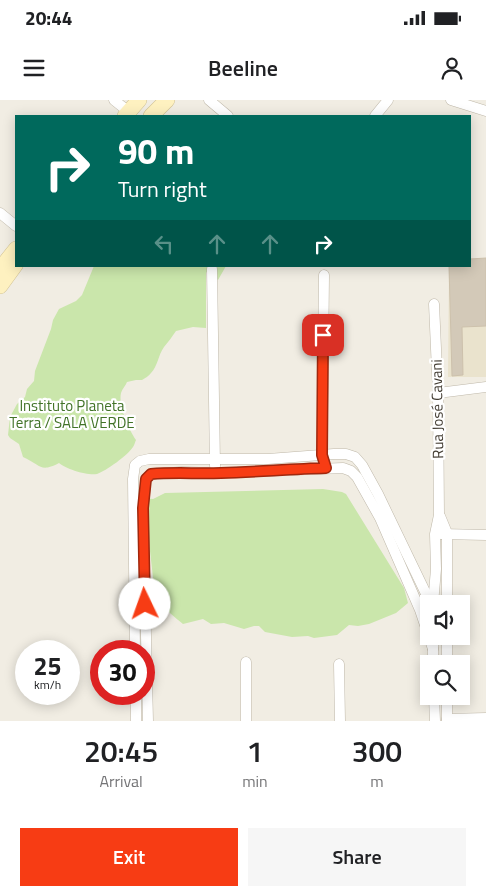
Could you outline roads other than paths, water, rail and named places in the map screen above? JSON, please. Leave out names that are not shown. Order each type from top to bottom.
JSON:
[{"type":"main road","points":[[127,114],[139,100]]},
{"type":"main road","points":[[152,115],[167,100]]},
{"type":"main road","points":[[0,269],[15,250]]},
{"type":"main road","points":[[0,286],[15,265]]},
{"type":"street","points":[[114,100],[127,114]]},
{"type":"street","points":[[209,100],[227,115]]},
{"type":"street","points":[[376,115],[388,100]]},
{"type":"street","points":[[452,100],[486,111]]},
{"type":"street","points":[[0,213],[15,225]]},
{"type":"street","points":[[212,269],[215,473]]},
{"type":"street","points":[[324,275],[322,455],[326,468]]},
{"type":"street","name":"Rua José Cavani","points":[[434,304],[438,393],[439,515]]},
{"type":"street","points":[[438,393],[486,387]]},
{"type":"street","points":[[135,640],[134,472],[136,465],[140,461],[149,459],[268,459],[346,454],[355,457],[362,465],[378,494],[428,595]]},
{"type":"street","points":[[148,721],[143,508],[146,479],[151,474],[326,468],[343,468],[351,471],[358,477],[380,518],[420,610],[433,649]]},
{"type":"street","points":[[439,515],[447,534],[447,595]]},
{"type":"street","points":[[433,595],[436,569],[436,534],[439,515]]},
{"type":"street","points":[[436,534],[486,535]]},
{"type":"street","points":[[433,645],[433,655]]},
{"type":"street","points":[[246,662],[246,721]]},
{"type":"street","points":[[339,664],[340,721]]},
{"type":"street","points":[[136,705],[136,721]]},
{"type":"street","points":[[434,705],[435,721]]},
{"type":"street","points":[[446,705],[446,720],[486,718]]},
{"type":"park label","name":"Instituto Planeta Terra / SALA VERDE","points":[[72,414]]}]
